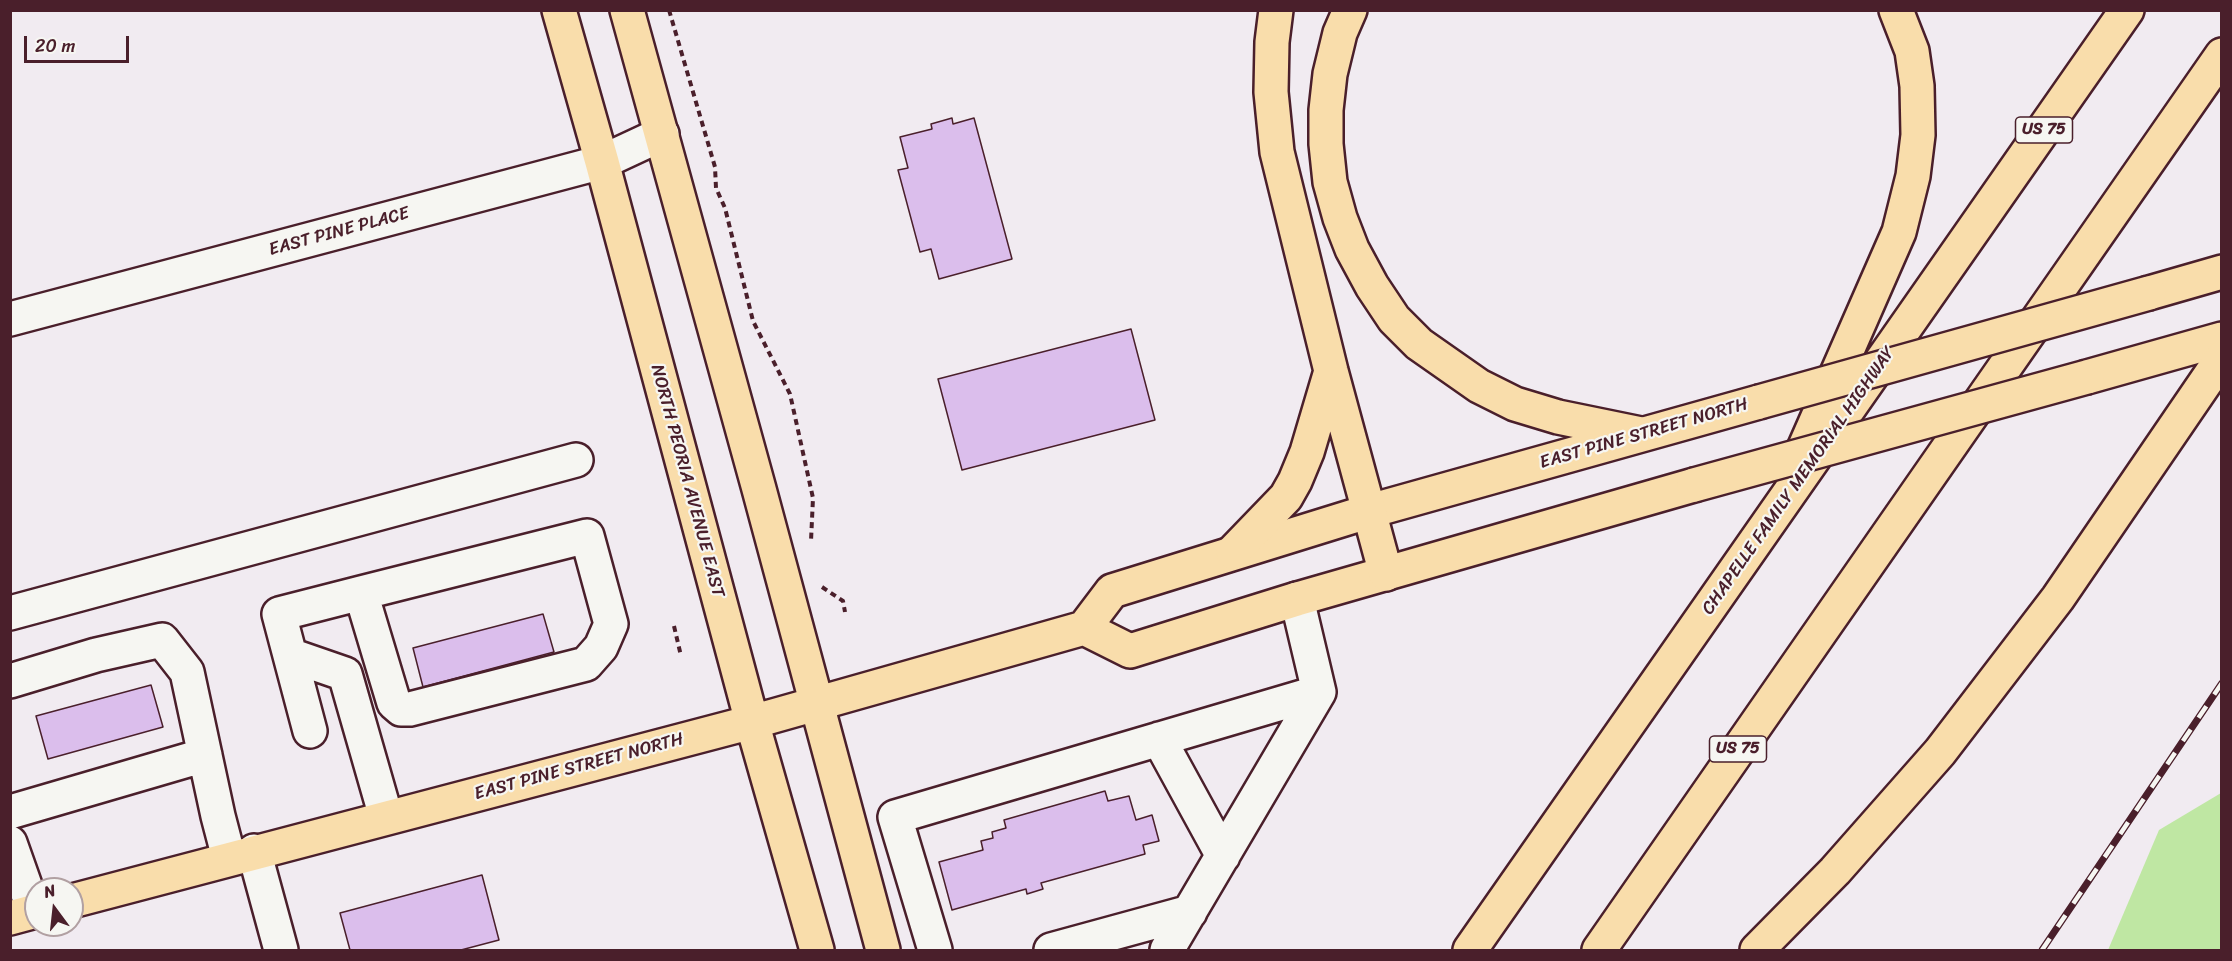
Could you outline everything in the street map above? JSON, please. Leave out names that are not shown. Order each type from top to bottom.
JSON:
[{"type":"main road","name":"NORTH PEORIA AVENUE EAST","points":[[559,10],[752,722],[817,951]]},
{"type":"main road","points":[[627,10],[883,951]]},
{"type":"main road","points":[[1276,10],[1272,42],[1271,92],[1277,152],[1331,371],[1386,574]]},
{"type":"main road","points":[[1350,10],[1340,33],[1330,74],[1326,110],[1326,144],[1330,182],[1352,249],[1372,286],[1394,319],[1419,344],[1479,386],[1515,404],[1557,417],[1641,434]]},
{"type":"main road","points":[[1772,520],[1899,232],[1905,210],[1913,176],[1918,135],[1917,86],[1911,51],[1896,10]]},
{"type":"main road","name":"CHAPELLE FAMILY MEMORIAL HIGHWAY","points":[[1470,951],[2127,10]]},
{"type":"main road","name":"US 75","points":[[1599,951],[2222,55]]},
{"type":"main road","name":"EAST PINE STREET NORTH","points":[[84,898],[752,722],[1084,628],[1112,591],[1233,552],[1641,434],[2222,272]]},
{"type":"main road","points":[[1084,628],[1130,651],[1297,599],[1694,485],[2222,339]]},
{"type":"main road","points":[[1757,951],[1835,871],[1940,752],[2058,598],[2222,358]]},
{"type":"main road","points":[[1233,552],[1286,497],[1295,481],[1307,452],[1331,371]]},
{"type":"street","name":"EAST PINE PLACE","points":[[10,319],[602,162],[662,134]]},
{"type":"street","points":[[10,613],[576,460]]},
{"type":"street","points":[[310,731],[279,614],[361,593],[587,536],[611,624],[601,647],[586,664],[411,709],[400,708],[394,703],[361,593]]},
{"type":"street","points":[[1167,951],[1319,692],[1297,599]]},
{"type":"street","points":[[10,681],[96,655],[162,640],[188,672],[205,755],[281,951]]},
{"type":"street","points":[[290,655],[345,674],[386,817]]},
{"type":"street","points":[[935,951],[895,817],[1319,692]]},
{"type":"street","points":[[1160,739],[1223,856]]},
{"type":"street","points":[[10,812],[205,755]]},
{"type":"street","points":[[10,843],[24,901]]},
{"type":"street","points":[[1051,951],[1190,912]]},
{"type":"path","points":[[669,10],[715,167],[716,188],[725,208],[753,321],[790,394],[813,498],[810,551]]},
{"type":"path","points":[[819,582],[824,589],[843,602],[845,612]]},
{"type":"path","points":[[674,626],[681,656]]},
{"type":"green space","points":[[2221,793],[2221,950],[2108,950],[2159,830]]},
{"type":"building","points":[[952,118],[953,124],[974,118],[1012,259],[939,279],[931,249],[920,252],[898,170],[908,168],[900,137],[932,129],[931,124]]},
{"type":"building","points":[[1131,329],[1155,420],[962,470],[938,379]]},
{"type":"building","points":[[543,614],[554,652],[423,687],[413,648]]},
{"type":"building","points":[[151,685],[163,727],[48,759],[36,716]]},
{"type":"building","points":[[1105,791],[1108,801],[1129,796],[1136,820],[1152,815],[1159,841],[1143,845],[1145,854],[1041,883],[1043,889],[1027,894],[1026,889],[952,910],[939,862],[983,850],[981,841],[993,838],[992,832],[1006,828],[1004,820]]},
{"type":"building","points":[[482,875],[499,940],[461,950],[350,950],[340,913]]},
{"type":"railway","points":[[2042,950],[2222,683]]}]
